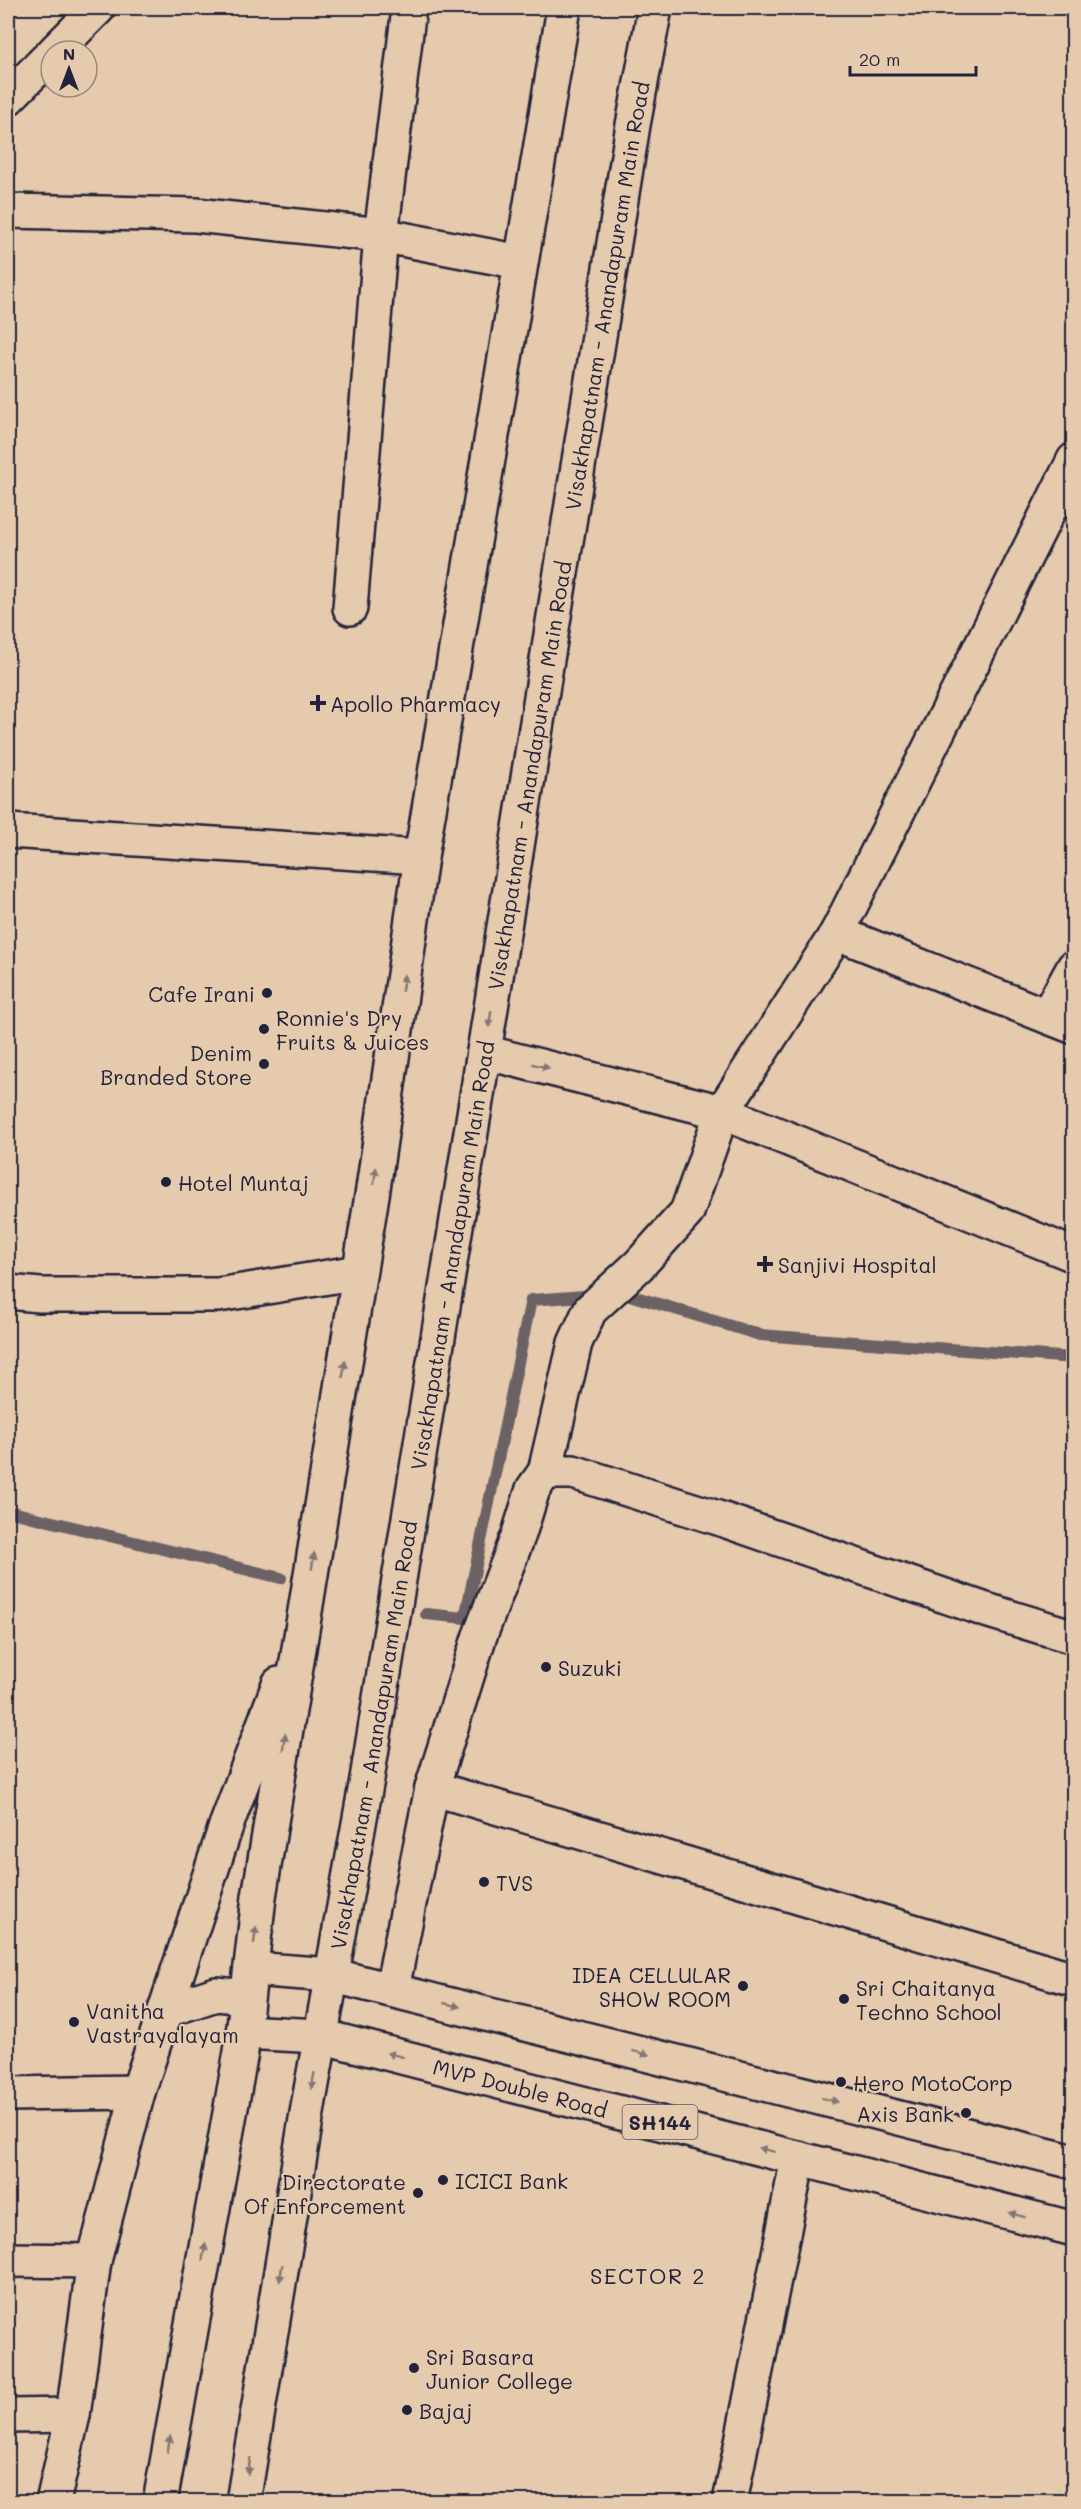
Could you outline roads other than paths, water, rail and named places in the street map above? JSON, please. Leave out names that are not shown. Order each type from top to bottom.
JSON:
[{"type":"main road","points":[[67,39],[98,8]]},
{"type":"main road","points":[[350,608],[381,235],[409,8]]},
{"type":"main road","points":[[160,2502],[167,2452],[196,2312],[202,2265],[231,2111],[259,1897],[359,1272],[421,857],[564,8]]},
{"type":"main road","name":"Visakhapatnam - Anandapuram Main Road","points":[[243,2502],[320,2036],[367,1779],[627,161],[655,8]]},
{"type":"main road","points":[[8,98],[39,67]]},
{"type":"main road","points":[[8,212],[196,215],[381,235],[520,262]]},
{"type":"main road","points":[[392,1989],[432,1788],[479,1638],[519,1534],[533,1489],[545,1472],[575,1343],[590,1310],[639,1265],[687,1212],[722,1112],[837,933],[1074,460]]},
{"type":"main road","points":[[8,831],[421,857]]},
{"type":"main road","points":[[837,933],[1060,1022],[1074,967]]},
{"type":"main road","points":[[484,1052],[722,1112],[1074,1255]]},
{"type":"main road","points":[[8,1292],[40,1295],[218,1294],[359,1272]]},
{"type":"main road","points":[[545,1472],[573,1472],[718,1518],[986,1610],[1074,1637]]},
{"type":"main road","points":[[53,2502],[73,2415],[94,2261],[138,2092],[226,1826],[304,1619]]},
{"type":"main road","points":[[432,1788],[1074,1979]]},
{"type":"main road","points":[[167,2010],[249,1983],[331,1975],[1074,2162]]},
{"type":"main road","name":"MVP Double Road","points":[[243,2031],[320,2036],[1074,2229]]},
{"type":"main road","points":[[8,2094],[138,2092]]},
{"type":"main road","points":[[730,2502],[798,2158]]},
{"type":"main road","points":[[8,2260],[94,2261]]},
{"type":"main road","points":[[8,2416],[73,2415]]},
{"type":"waterway","points":[[617,1294],[623,1293],[760,1335],[1074,1358]]},
{"type":"waterway","points":[[426,1614],[465,1618],[531,1300],[597,1295]]},
{"type":"waterway","points":[[8,1511],[281,1578]]},
{"type":"place","name":"Apollo Pharmacy","points":[[318,703]]},
{"type":"place","name":"Cafe Irani","points":[[267,993]]},
{"type":"place","name":"Ronnie's Dry Fruits & Juices","points":[[264,1029]]},
{"type":"place","name":"Denim Branded Store","points":[[264,1064]]},
{"type":"place","name":"Hotel Muntaj","points":[[166,1182]]},
{"type":"place","name":"Sanjivi Hospital","points":[[765,1264]]},
{"type":"place","name":"Suzuki","points":[[546,1667]]},
{"type":"place","name":"TVS","points":[[484,1882]]},
{"type":"place","name":"IDEA CELLULAR SHOW ROOM","points":[[743,1986]]},
{"type":"place","name":"Sri Chaitanya Techno School","points":[[844,1999]]},
{"type":"place","name":"Vanitha Vastrayalayam","points":[[74,2022]]},
{"type":"place","name":"Hero MotoCorp","points":[[841,2082]]},
{"type":"place","name":"Axis Bank","points":[[966,2113]]},
{"type":"place","name":"ICICI Bank","points":[[443,2180]]},
{"type":"place","name":"Directorate Of Enforcement","points":[[418,2193]]},
{"type":"place","name":"Sri Basara Junior College","points":[[414,2368]]},
{"type":"place","name":"Bajaj","points":[[407,2410]]},
{"type":"district","name":"SECTOR 2","points":[[648,2275]]}]
